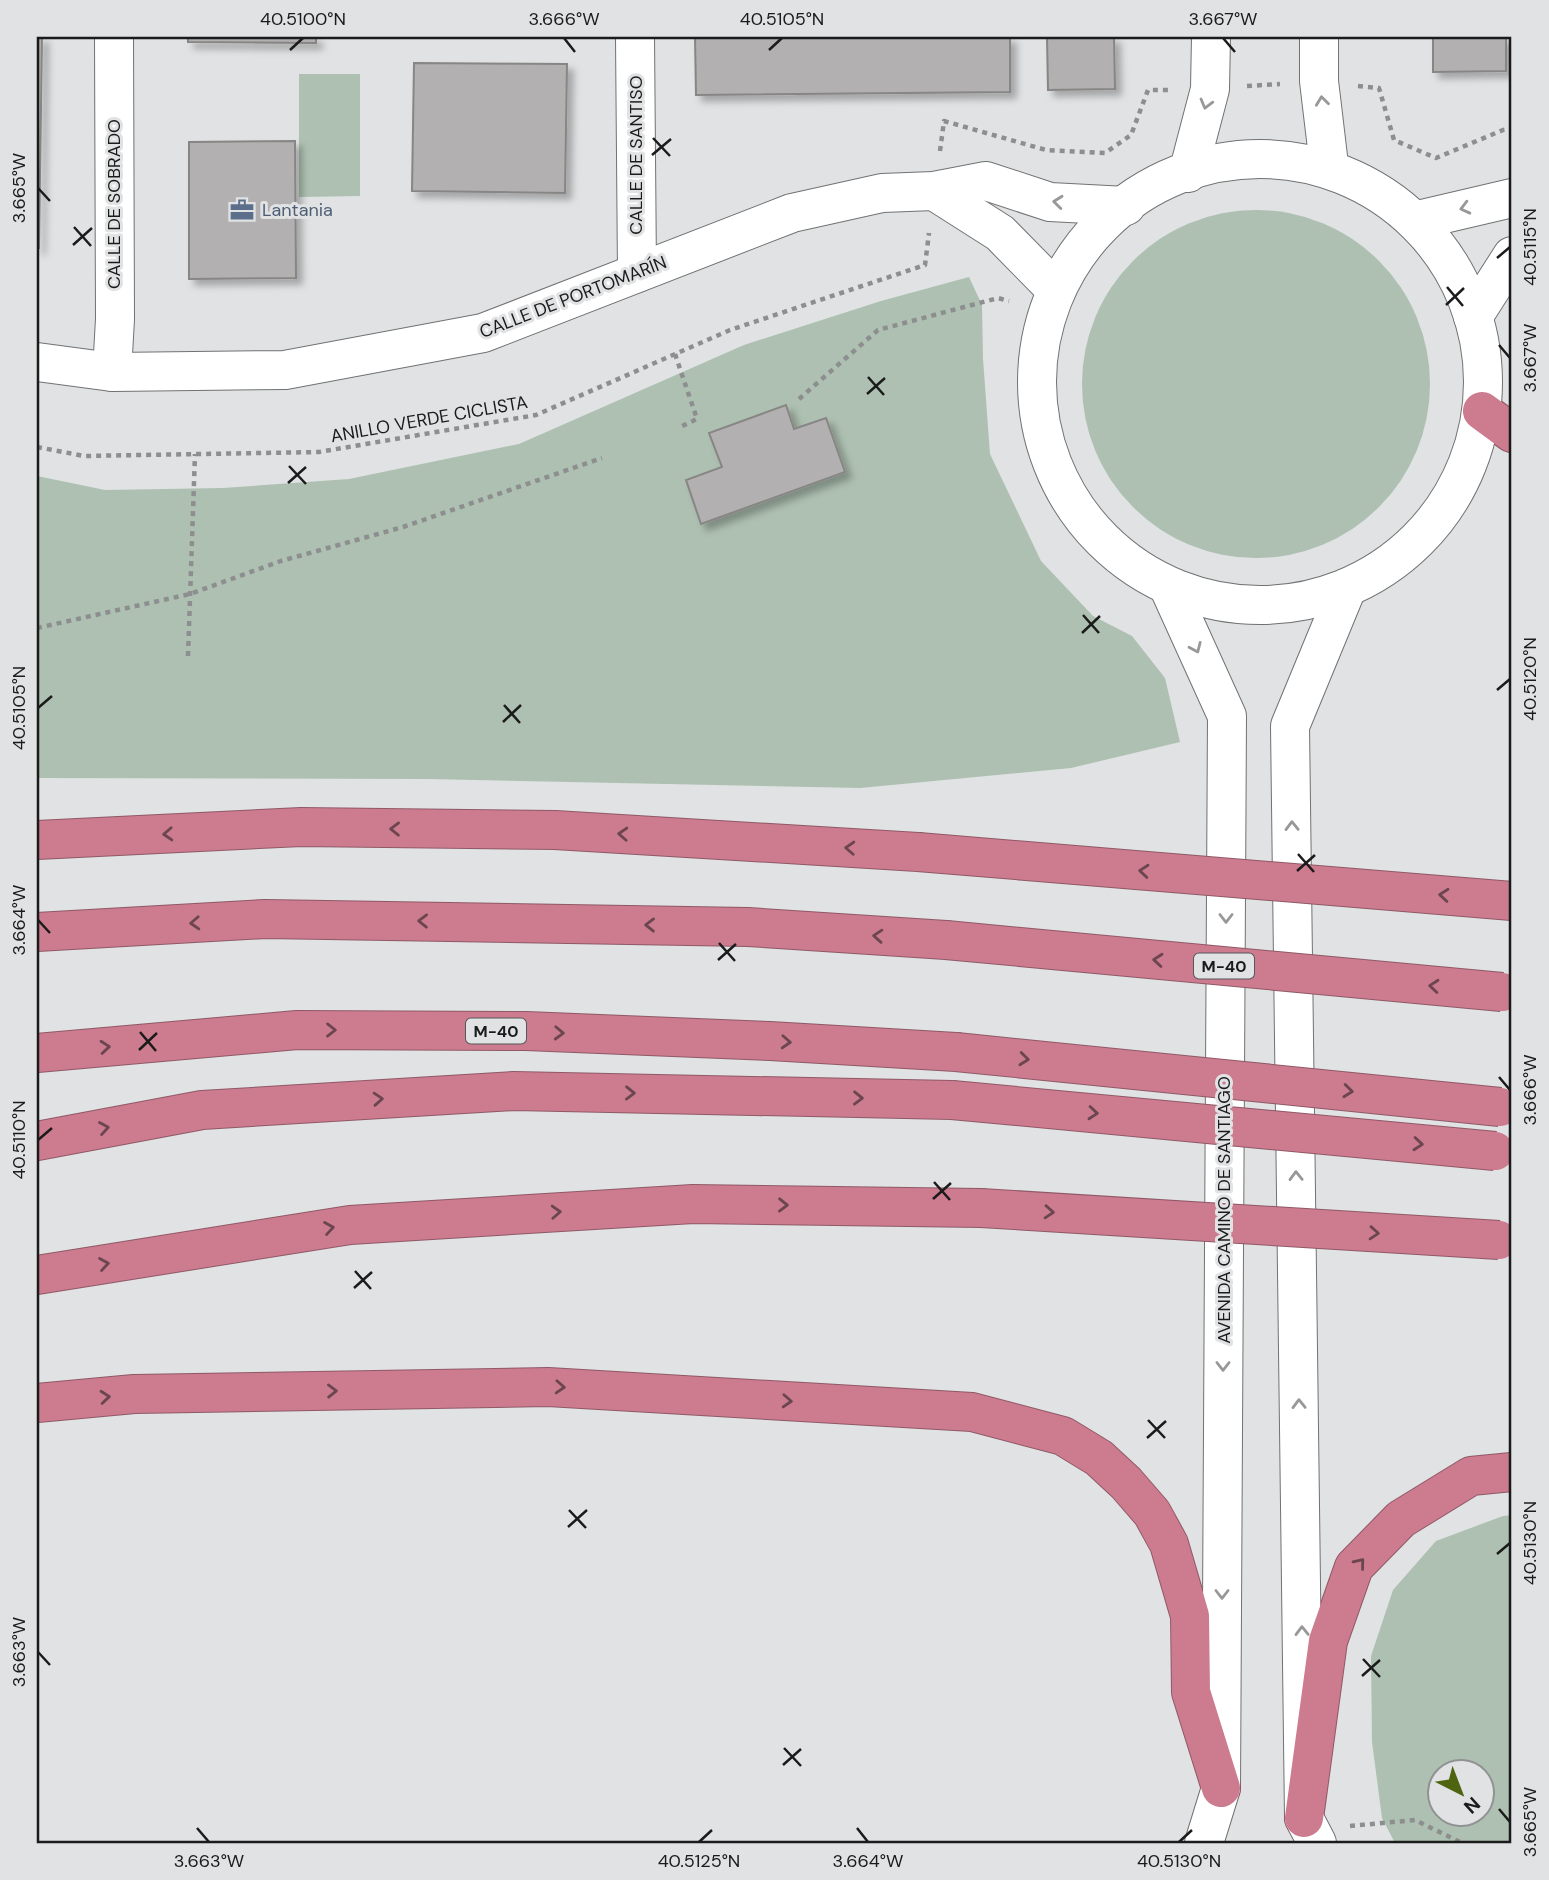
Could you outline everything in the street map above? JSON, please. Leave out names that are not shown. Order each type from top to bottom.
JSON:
[{"type":"highway","points":[[1482,411],[1512,433]]},
{"type":"highway","points":[[37,840],[301,827],[555,830],[918,852],[1512,901]]},
{"type":"highway","name":"M-40","points":[[37,932],[265,919],[748,927],[946,940],[1507,993]]},
{"type":"highway","name":"M-40","points":[[37,1053],[297,1030],[526,1031],[956,1052],[1506,1108]]},
{"type":"highway","points":[[37,1141],[202,1110],[514,1091],[952,1100],[1504,1152]]},
{"type":"highway","points":[[37,1275],[350,1224],[693,1204],[981,1208],[1505,1241]]},
{"type":"highway","points":[[37,1403],[134,1394],[548,1387],[972,1412],[1063,1436],[1099,1458],[1126,1483],[1152,1513],[1169,1544],[1190,1615],[1191,1692],[1221,1787]]},
{"type":"highway","points":[[1311,1832],[1328,1641],[1354,1567],[1401,1519],[1471,1476],[1512,1472]]},
{"type":"street","name":"CALLE DE SOBRADO","points":[[112,372],[115,319],[114,37]]},
{"type":"street","name":"CALLE DE SANTISO","points":[[635,37],[636,272]]},
{"type":"street","points":[[1188,173],[1210,89],[1211,37]]},
{"type":"street","points":[[1319,37],[1319,81],[1329,165]]},
{"type":"street","points":[[1258,157],[1329,165],[1377,187],[1418,220],[1459,276],[1481,342],[1482,411],[1467,467],[1438,517],[1397,559],[1347,588],[1289,609],[1226,609],[1168,586],[1109,548],[1065,493],[1040,428],[1037,358],[1052,301],[1089,239],[1133,199],[1188,173],[1258,157]]},
{"type":"street","name":"CALLE DE PORTOMARÍN","points":[[37,362],[112,372],[285,370],[483,333],[792,213],[882,193],[934,191],[986,181],[1050,202],[1126,206]]},
{"type":"street","points":[[934,191],[1000,233],[1052,301]]},
{"type":"street","points":[[1418,220],[1512,198]]},
{"type":"street","points":[[1473,317],[1512,256]]},
{"type":"street","name":"AVENIDA CAMINO DE SANTIAGO","points":[[1168,586],[1227,716],[1221,1787],[1204,1843]]},
{"type":"street","points":[[1311,1832],[1290,726],[1347,588]]},
{"type":"path","name":"ANILLO VERDE CICLISTA","points":[[37,447],[84,456],[319,452],[536,415],[730,330],[925,265]]},
{"type":"path","points":[[799,399],[878,330],[998,298],[1052,301]]},
{"type":"path","points":[[675,354],[697,419],[680,427]]},
{"type":"path","points":[[188,656],[195,454]]},
{"type":"path","points":[[37,628],[190,594],[281,561],[403,527],[602,458]]},
{"type":"path","points":[[1311,1832],[1415,1820],[1462,1843]]},
{"type":"green space","points":[[299,74],[360,74],[360,196],[299,197]]},
{"type":"green space","points":[[1256,210],[1290,214],[1322,224],[1352,240],[1379,261],[1400,288],[1416,318],[1426,350],[1430,384],[1426,418],[1416,450],[1400,480],[1379,507],[1352,528],[1322,544],[1290,554],[1256,558],[1222,554],[1190,544],[1160,528],[1133,507],[1112,480],[1096,450],[1086,418],[1082,384],[1086,350],[1096,318],[1112,288],[1133,261],[1160,240],[1190,224],[1222,214]]},
{"type":"green space","points":[[969,277],[982,305],[990,454],[1041,561],[1093,616],[1132,636],[1165,678],[1180,742],[1071,768],[860,788],[427,779],[37,778],[37,476],[105,490],[223,488],[349,479],[519,444],[744,345],[881,301]]},
{"type":"green space","points":[[1512,1515],[1512,1843],[1395,1843],[1382,1818],[1372,1742],[1371,1656],[1393,1590],[1436,1541]]},
{"type":"building","points":[[37,37],[42,37],[39,248],[37,248]]},
{"type":"building","points":[[188,37],[316,37],[316,43],[188,42]]},
{"type":"building","points":[[695,37],[1010,37],[1010,92],[696,95]]},
{"type":"building","points":[[1047,37],[1114,37],[1115,89],[1048,90]]},
{"type":"building","points":[[1433,37],[1506,37],[1506,71],[1433,72]]},
{"type":"building","points":[[414,63],[567,64],[565,193],[412,191]]},
{"type":"building","name":"Lantania","points":[[295,141],[296,278],[189,279],[189,142]]},
{"type":"building","points":[[786,405],[794,429],[826,418],[845,472],[701,524],[686,480],[722,467],[709,433]]},
{"type":"place","name":"Lantania","points":[[242,210]]}]
